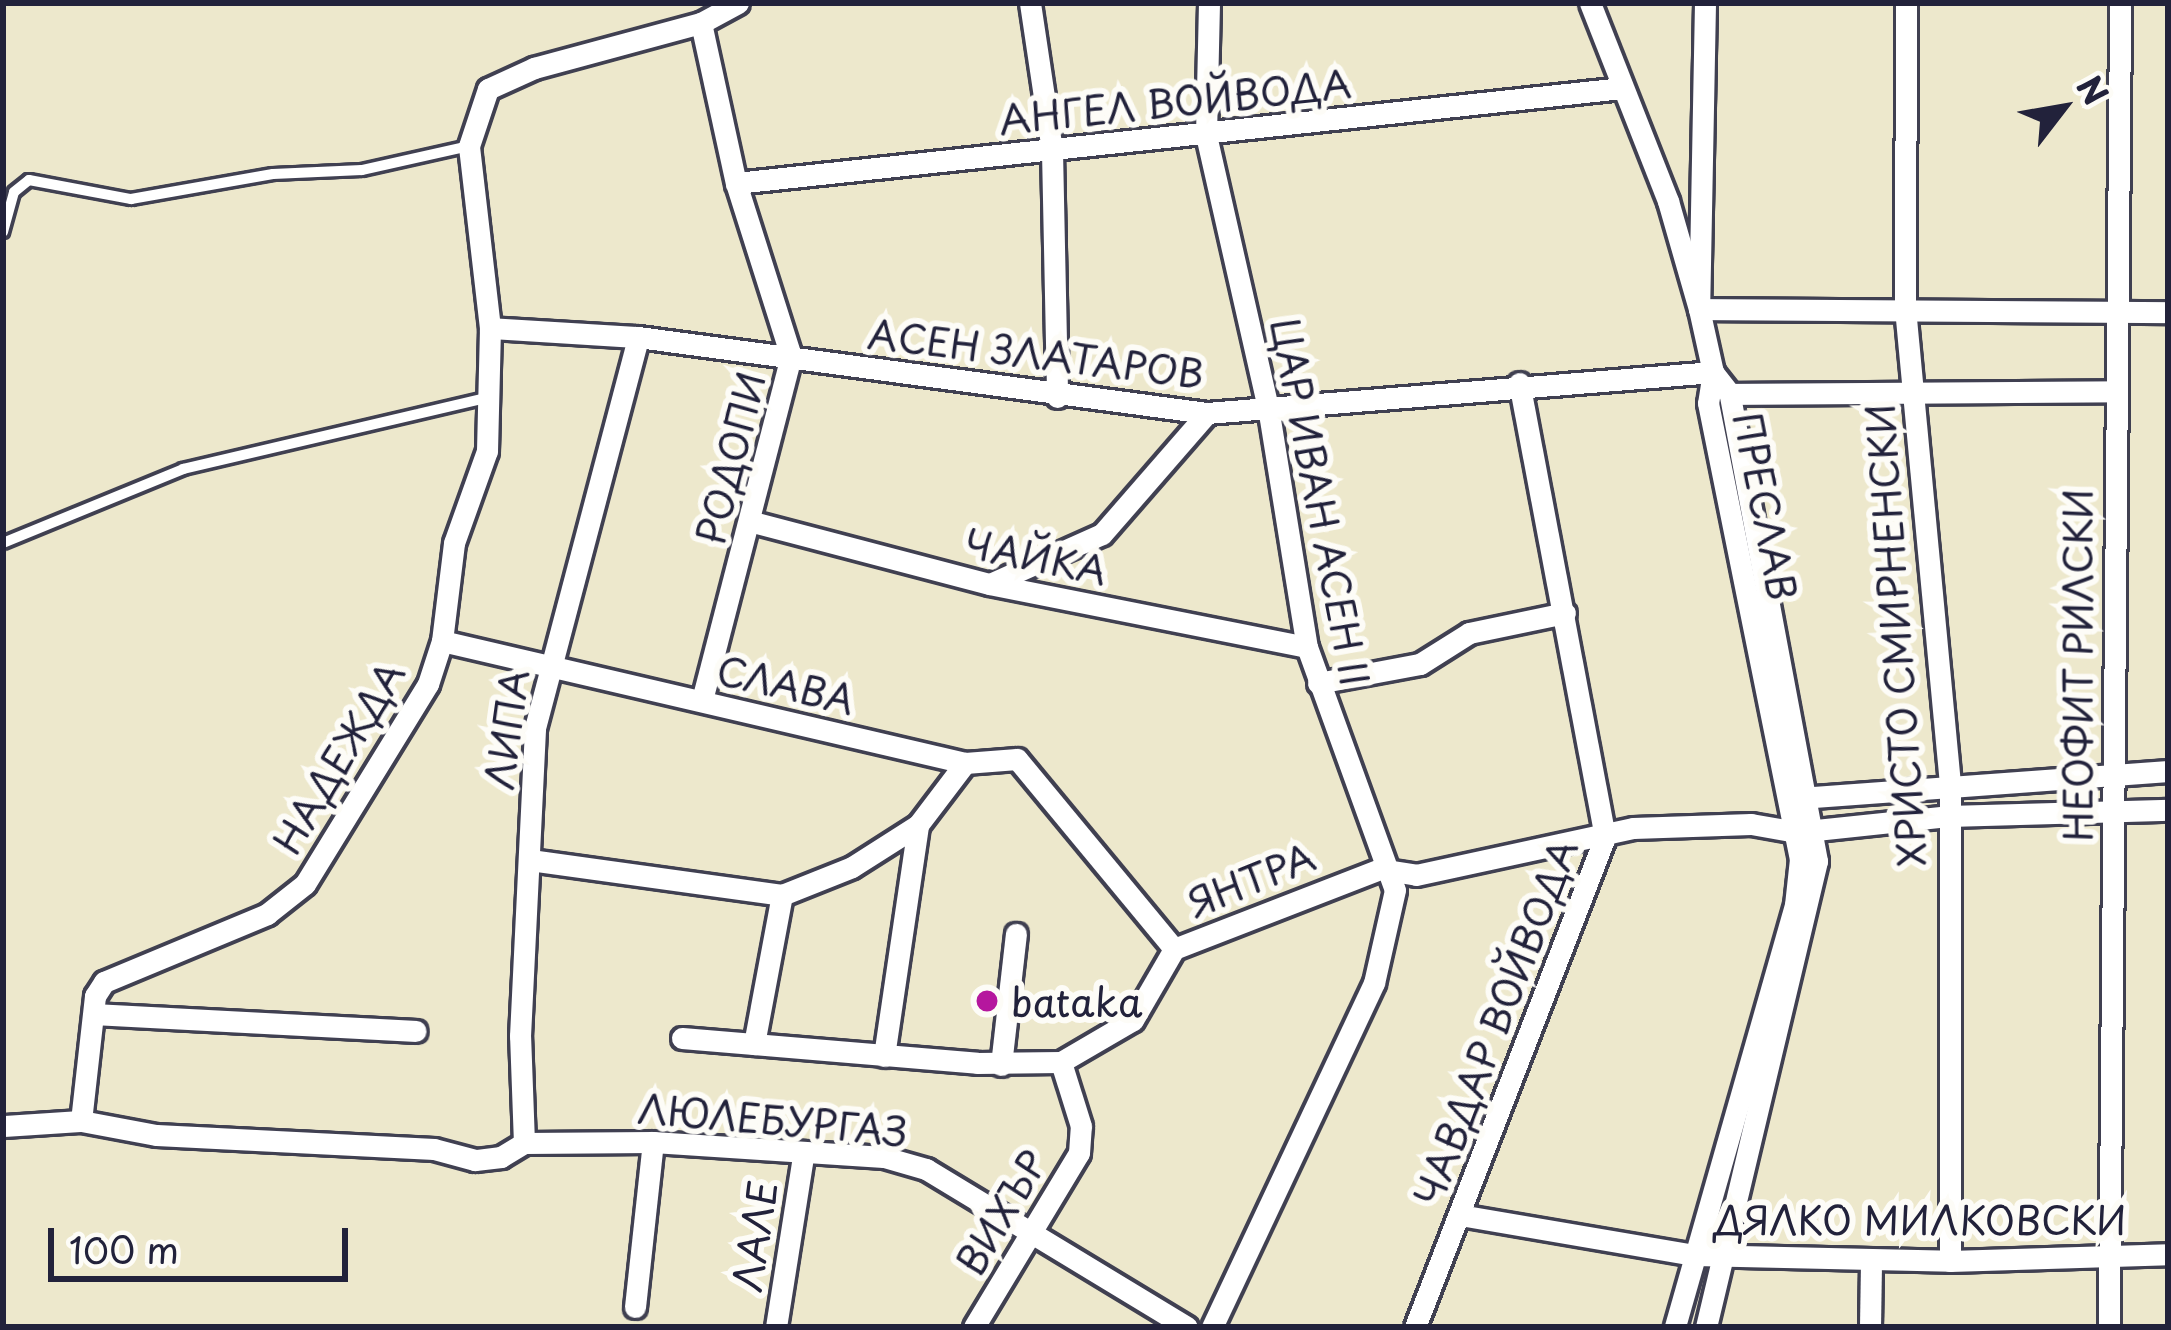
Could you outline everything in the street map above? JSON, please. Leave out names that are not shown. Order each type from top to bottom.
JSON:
[{"type":"street","name":"РОДОПИ","points":[[669,3],[690,25],[791,356],[753,523],[702,701]]},
{"type":"street","points":[[469,146],[478,108],[503,77],[690,25],[739,3]]},
{"type":"street","points":[[1030,3],[1052,151],[1057,397]]},
{"type":"street","name":"ЦАР ИВАН АСЕН II","points":[[1209,3],[1206,135],[1268,407],[1307,646],[1380,868],[1395,890],[1374,982],[1212,1327]]},
{"type":"street","points":[[1590,3],[1699,309],[1713,372]]},
{"type":"street","points":[[1699,309],[1705,3]]},
{"type":"street","name":"ХРИСТО СМИРНЕНСКИ","points":[[1906,3],[1905,308],[1950,784],[1950,1262]]},
{"type":"street","name":"НЕОФИТ РИЛСКИ","points":[[2109,1327],[2120,3]]},
{"type":"street","name":"АНГЕЛ ВОЙВОДА","points":[[736,182],[1622,88]]},
{"type":"street","name":"НАДЕЖДА","points":[[94,1014],[104,982],[267,914],[305,884],[417,702],[442,641],[454,543],[487,451],[490,328],[469,146]]},
{"type":"street","points":[[1699,309],[2168,312]]},
{"type":"street","name":"АСЕН ЗЛАТАРОВ","points":[[490,328],[638,337],[1057,397],[1208,413],[1520,383],[1713,372]]},
{"type":"street","name":"ЛИПА","points":[[524,1143],[520,1036],[530,770],[549,670],[638,337]]},
{"type":"street","name":"ПРЕСЛАВ","points":[[1676,1327],[1795,905],[1807,830],[1808,793],[1730,394],[1713,372]]},
{"type":"street","name":"ПРЕСЛАВ","points":[[1706,1327],[1817,861],[1807,830],[1788,805],[1708,403],[1713,372]]},
{"type":"street","name":"ЧАВДАР ВОЙВОДА","points":[[1414,1327],[1606,837],[1520,383]]},
{"type":"street","points":[[1730,394],[1912,388],[2115,391]]},
{"type":"street","points":[[989,584],[1102,534],[1208,413]]},
{"type":"street","name":"ЧАЙКА","points":[[753,523],[989,584],[1307,646]]},
{"type":"street","points":[[1318,683],[1420,664],[1469,633],[1564,613]]},
{"type":"street","points":[[442,641],[549,670]]},
{"type":"street","name":"СЛАВА","points":[[549,670],[965,763],[1006,754],[1027,770],[1174,949]]},
{"type":"street","points":[[530,860],[782,895],[852,867],[918,825],[965,763]]},
{"type":"street","points":[[1751,824],[1808,793],[2168,770]]},
{"type":"street","points":[[1751,824],[1807,830],[1950,816],[2168,810]]},
{"type":"street","name":"ЯНТРА","points":[[682,1038],[1001,1065],[1061,1062],[1133,1020],[1174,949],[1380,868],[1416,875],[1633,829],[1751,824]]},
{"type":"street","points":[[884,1056],[918,825]]},
{"type":"street","points":[[754,1044],[782,895]]},
{"type":"street","points":[[1001,1065],[1016,934]]},
{"type":"street","points":[[81,1121],[94,1014],[416,1031]]},
{"type":"street","name":"ВИХЪР","points":[[974,1327],[1079,1153],[1081,1126],[1061,1062]]},
{"type":"street","points":[[3,1126],[81,1121],[156,1135],[434,1149],[475,1160],[501,1157],[524,1143]]},
{"type":"street","points":[[634,1307],[653,1142]]},
{"type":"street","name":"ЛЮЛЕБУРГАЗ","points":[[524,1143],[653,1142],[802,1156],[884,1157],[926,1169],[1187,1327]]},
{"type":"street","name":"ЛАЛЕ","points":[[776,1327],[802,1156]]},
{"type":"street","name":"ДЯЛКО МИЛКОВСКИ","points":[[1460,1216],[1695,1256],[1950,1262],[2168,1255]]},
{"type":"street","points":[[1870,1327],[1871,1262]]},
{"type":"lane","points":[[3,232],[14,192],[29,180],[131,199],[273,174],[362,170],[469,146]]},
{"type":"lane","points":[[3,543],[183,469],[490,398]]},
{"type":"place","name":"bataka","points":[[987,1001]]}]
